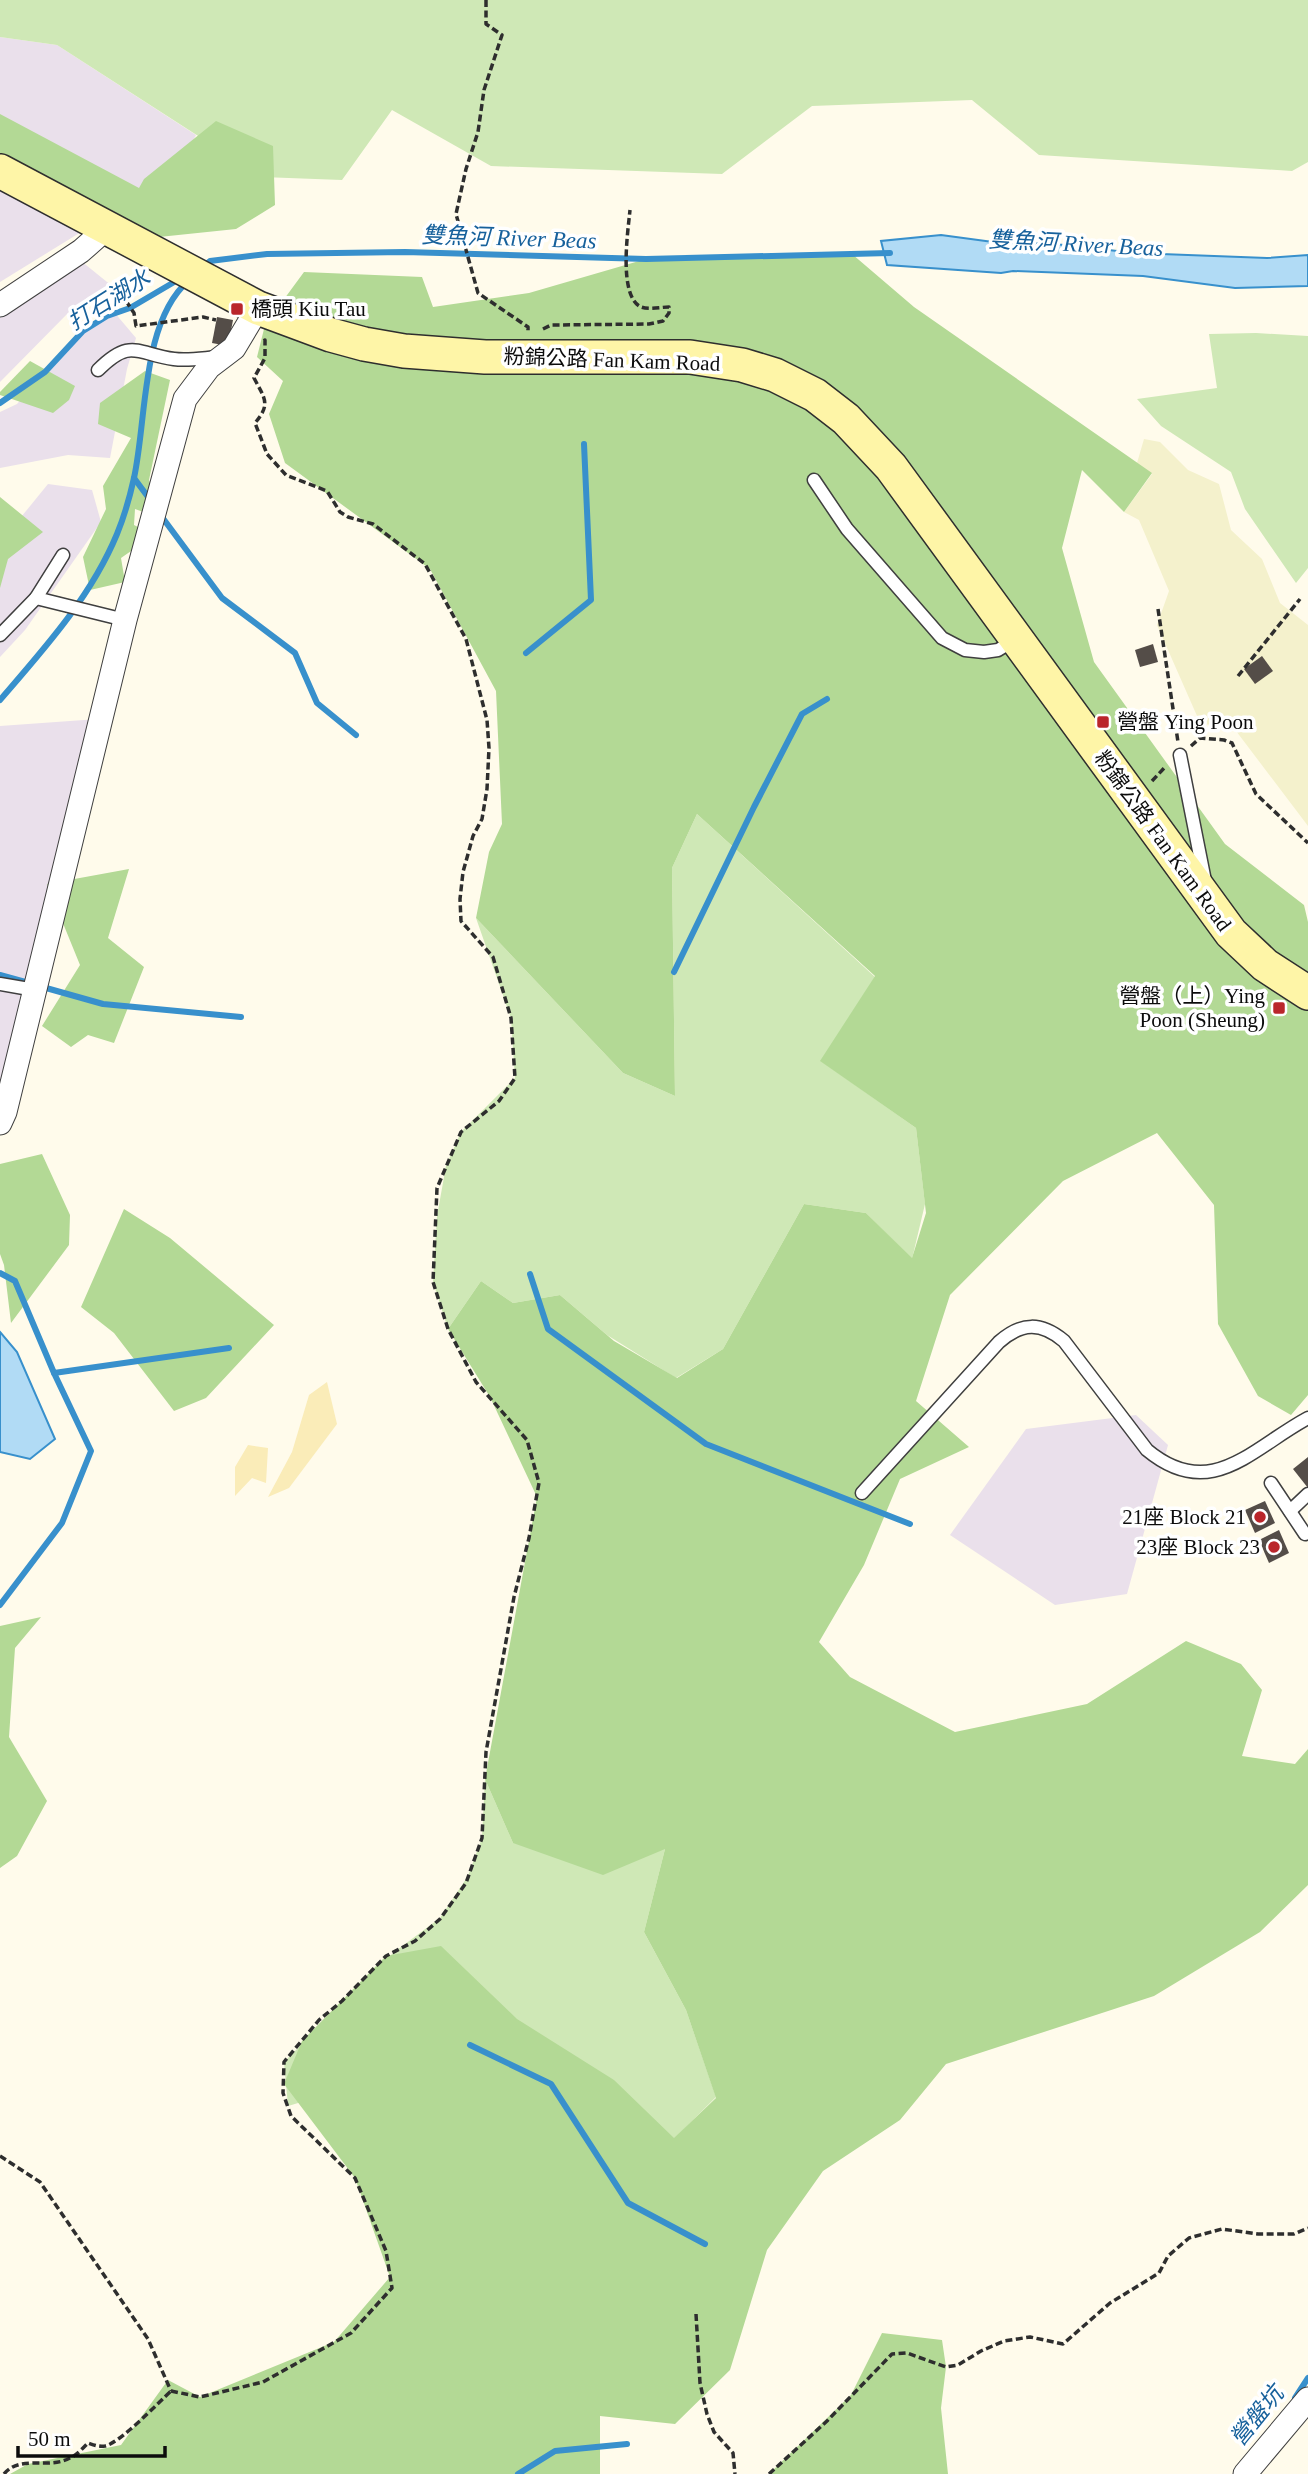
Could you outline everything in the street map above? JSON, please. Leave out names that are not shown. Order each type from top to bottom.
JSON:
[{"type":"main road","name":"粉錦公路 Fan Kam Road","points":[[0,171],[167,259],[236,307],[364,344],[404,351],[485,356],[690,357],[723,361],[775,374],[797,385],[832,407],[891,467],[1200,892],[1240,943],[1265,965],[1308,993]]},
{"type":"street","points":[[0,305],[81,251],[107,228]]},
{"type":"street","points":[[0,1123],[8,1100],[125,620],[185,399],[209,367],[234,348],[236,307]]},
{"type":"street","points":[[1245,2474],[1308,2399]]},
{"type":"lane","points":[[98,370],[114,356],[133,348],[173,359],[226,356]]},
{"type":"lane","points":[[814,480],[847,529],[942,638],[965,650],[984,652],[998,650],[1016,639]]},
{"type":"lane","points":[[0,635],[36,598],[62,555]]},
{"type":"lane","points":[[36,598],[125,620]]},
{"type":"lane","points":[[1180,755],[1204,869],[1205,882],[1200,892]]},
{"type":"lane","points":[[0,984],[34,990]]},
{"type":"lane","points":[[862,1493],[999,1342],[1011,1332],[1024,1327],[1039,1327],[1053,1332],[1064,1341],[1147,1450],[1176,1469],[1201,1473],[1227,1468],[1308,1418]]},
{"type":"lane","points":[[1271,1483],[1305,1534]]},
{"type":"lane","points":[[1290,1511],[1308,1494]]},
{"type":"path","points":[[486,0],[486,24],[502,35],[484,90],[478,132],[456,214],[478,293],[528,327],[528,335],[525,337],[551,325],[649,324],[663,321],[669,313],[669,307],[639,306],[627,285],[626,241],[630,210]]},
{"type":"path","points":[[120,292],[134,313],[136,326],[203,317],[236,307]]},
{"type":"path","points":[[171,2391],[200,2397],[263,2382],[351,2333],[391,2288],[386,2251],[355,2178],[291,2116],[283,2093],[284,2063],[319,2020],[342,2001],[386,1956],[415,1941],[440,1919],[466,1883],[482,1838],[485,1752],[539,1483],[527,1440],[477,1382],[448,1329],[433,1282],[437,1188],[461,1132],[499,1101],[515,1078],[512,1018],[493,957],[461,921],[463,872],[473,836],[482,819],[489,748],[486,720],[467,639],[425,564],[373,524],[340,512],[327,491],[286,475],[267,454],[255,423],[265,411],[266,400],[254,378],[265,358],[265,340],[240,353],[226,356]]},
{"type":"path","points":[[1238,676],[1300,599]]},
{"type":"path","points":[[1158,609],[1180,755]]},
{"type":"path","points":[[1180,755],[1200,738],[1232,743],[1256,794],[1308,843]]},
{"type":"path","points":[[1146,788],[1168,764]]},
{"type":"path","points":[[0,2155],[40,2182],[148,2339],[171,2391]]},
{"type":"path","points":[[769,2474],[827,2421],[892,2354],[906,2353],[946,2367],[958,2365],[1004,2341],[1030,2337],[1063,2344],[1110,2303],[1159,2273],[1168,2256],[1189,2238],[1222,2229],[1258,2234],[1294,2234],[1308,2228]]},
{"type":"path","points":[[696,2314],[700,2383],[707,2414],[714,2432],[733,2453],[735,2474]]},
{"type":"path","points":[[4,2474],[20,2463],[47,2463],[71,2458],[88,2443],[109,2445],[171,2391]]},
{"type":"shaded area","points":[[0,37],[57,45],[196,135],[149,226],[0,148]]},
{"type":"shaded area","points":[[0,191],[81,232],[0,282]]},
{"type":"shaded area","points":[[81,261],[112,286],[69,312],[0,382],[0,316]]},
{"type":"shaded area","points":[[114,312],[136,338],[127,369],[110,458],[68,455],[0,468],[0,412],[17,404],[81,333]]},
{"type":"shaded area","points":[[1144,439],[1160,442],[1188,470],[1219,484],[1231,530],[1262,559],[1280,603],[1308,625],[1308,826],[1230,723],[1201,725],[1157,625],[1169,591],[1139,520],[1124,512],[1152,474],[1137,463]]},
{"type":"shaded area","points":[[48,484],[92,490],[101,522],[25,630],[0,657],[0,543]]},
{"type":"shaded area","points":[[112,718],[0,1130],[0,726]]},
{"type":"shaded area","points":[[1136,1415],[1168,1445],[1127,1594],[1055,1605],[950,1535],[1026,1429]]},
{"type":"green space","points":[[0,0],[1308,0],[1308,162],[1292,171],[1039,155],[972,100],[812,106],[722,174],[491,166],[392,110],[342,180],[262,177],[57,45],[0,37]]},
{"type":"green space","points":[[0,114],[139,188],[144,179],[216,121],[273,146],[275,205],[236,229],[159,237],[0,155]]},
{"type":"green space","points":[[852,254],[914,307],[1152,473],[1124,512],[1082,470],[1062,548],[1094,662],[1225,844],[1304,905],[1308,922],[1308,1395],[1291,1415],[1258,1396],[1218,1324],[1214,1205],[1157,1133],[1063,1181],[950,1295],[916,1401],[969,1447],[900,1479],[864,1565],[819,1642],[850,1677],[955,1732],[1087,1704],[1186,1641],[1241,1664],[1262,1690],[1242,1756],[1295,1764],[1308,1749],[1308,1885],[1260,1932],[1154,1996],[946,2064],[900,2120],[823,2171],[767,2250],[730,2370],[675,2424],[600,2416],[600,2474],[10,2474],[28,2464],[121,2445],[168,2380],[200,2397],[334,2342],[390,2277],[355,2178],[284,2084],[302,2041],[386,1956],[441,1946],[517,2019],[614,2080],[674,2138],[716,2098],[686,2010],[644,1932],[665,1849],[603,1875],[513,1843],[485,1779],[537,1497],[490,1397],[448,1329],[481,1281],[513,1303],[560,1295],[614,1341],[677,1378],[723,1349],[804,1204],[866,1213],[912,1258],[926,1213],[916,1128],[820,1061],[875,976],[697,814],[672,868],[675,1096],[623,1073],[476,918],[489,852],[502,824],[496,691],[430,569],[285,463],[269,414],[283,381],[257,357],[265,325],[304,272],[422,277],[433,307],[529,293],[646,259]]},
{"type":"green space","points":[[1209,334],[1308,336],[1308,568],[1296,583],[1245,509],[1231,472],[1161,426],[1137,399],[1217,388]]},
{"type":"green space","points":[[30,361],[75,386],[69,400],[53,413],[0,395]]},
{"type":"green space","points":[[145,371],[170,380],[149,480],[160,518],[135,509],[134,525],[154,535],[121,558],[125,582],[90,590],[83,557],[106,509],[103,486],[131,438],[98,424],[100,403]]},
{"type":"green space","points":[[0,497],[43,532],[8,559],[0,588]]},
{"type":"green space","points":[[697,814],[875,977],[821,1061],[916,1128],[925,1204],[912,1259],[866,1213],[804,1204],[723,1349],[676,1378],[607,1335],[560,1295],[513,1303],[481,1281],[448,1329],[433,1282],[437,1216],[446,1166],[461,1132],[515,1078],[511,1018],[476,918],[623,1073],[675,1096],[672,868]]},
{"type":"green space","points":[[129,869],[108,938],[144,967],[114,1043],[88,1035],[71,1047],[42,1026],[80,965],[47,884]]},
{"type":"green space","points":[[42,1154],[70,1215],[69,1245],[11,1323],[4,1265],[0,1254],[0,1164]]},
{"type":"green space","points":[[124,1209],[170,1238],[274,1325],[206,1398],[174,1411],[114,1333],[81,1307]]},
{"type":"green space","points":[[41,1617],[15,1648],[9,1737],[47,1801],[17,1856],[0,1868],[0,1626]]},
{"type":"green space","points":[[485,1779],[513,1843],[665,1849],[644,1932],[686,2010],[716,2097],[674,2139],[410,2070],[288,2106],[284,2062],[393,1953],[440,1918],[468,1876],[482,1838]]},
{"type":"green space","points":[[882,2333],[942,2340],[946,2367],[941,2408],[948,2474],[769,2474],[851,2395]]},
{"type":"sand","points":[[327,1382],[337,1424],[289,1488],[268,1497],[292,1452],[309,1395]]},
{"type":"sand","points":[[248,1445],[268,1448],[266,1483],[252,1478],[235,1496],[235,1467]]},
{"type":"water","points":[[941,235],[993,242],[1055,244],[1135,253],[1267,258],[1308,255],[1308,286],[1235,288],[1143,276],[1013,271],[1001,273],[887,265],[881,241]]},
{"type":"water","points":[[0,1332],[17,1352],[55,1439],[30,1459],[0,1452]]},
{"type":"building","points":[[217,317],[233,320],[228,346],[212,343]]},
{"type":"building","points":[[1153,644],[1158,662],[1140,667],[1135,650]]},
{"type":"building","points":[[1262,656],[1273,671],[1255,684],[1244,669]]},
{"type":"building","points":[[1308,1457],[1308,1488],[1293,1469]]},
{"type":"building","name":"21座 Block 21","points":[[1265,1501],[1275,1523],[1255,1533],[1245,1510]]},
{"type":"building","name":"23座 Block 23","points":[[1279,1530],[1289,1553],[1269,1563],[1259,1540]]},
{"type":"waterway","name":"雙魚河 River Beas","points":[[204,266],[210,261],[267,254],[405,252],[646,259],[890,253]]},
{"type":"waterway","name":"打石湖水","points":[[0,403],[45,372],[83,331],[107,316],[130,308],[181,278]]},
{"type":"waterway","name":"雙魚河 River Beas","points":[[0,700],[50,642],[80,601],[117,534],[134,478],[154,346],[173,299],[188,281]]},
{"type":"waterway","points":[[526,653],[591,600],[584,444]]},
{"type":"waterway","points":[[134,478],[151,501]]},
{"type":"waterway","points":[[159,513],[222,598],[295,653],[317,703],[356,735]]},
{"type":"waterway","points":[[674,972],[802,714],[827,699]]},
{"type":"waterway","points":[[0,975],[29,983]]},
{"type":"waterway","points":[[39,986],[103,1004],[241,1017]]},
{"type":"waterway","points":[[0,1273],[15,1281],[91,1451],[62,1523],[0,1605]]},
{"type":"waterway","points":[[530,1274],[548,1329],[706,1444],[910,1524]]},
{"type":"waterway","points":[[54,1373],[229,1348]]},
{"type":"waterway","points":[[470,2045],[551,2084],[628,2203],[705,2244]]},
{"type":"waterway","name":"營盤坑","points":[[1295,2398],[1308,2378]]},
{"type":"waterway","points":[[518,2474],[555,2451],[627,2444]]},
{"type":"place","name":"橋頭 Kiu Tau","points":[[237,309]]},
{"type":"place","name":"營盤 Ying Poon","points":[[1103,722]]},
{"type":"place","name":"營盤（上）Ying Poon (Sheung)","points":[[1279,1008]]},
{"type":"place","name":"21座 Block 21","points":[[1260,1517]]},
{"type":"place","name":"23座 Block 23","points":[[1274,1547]]}]
